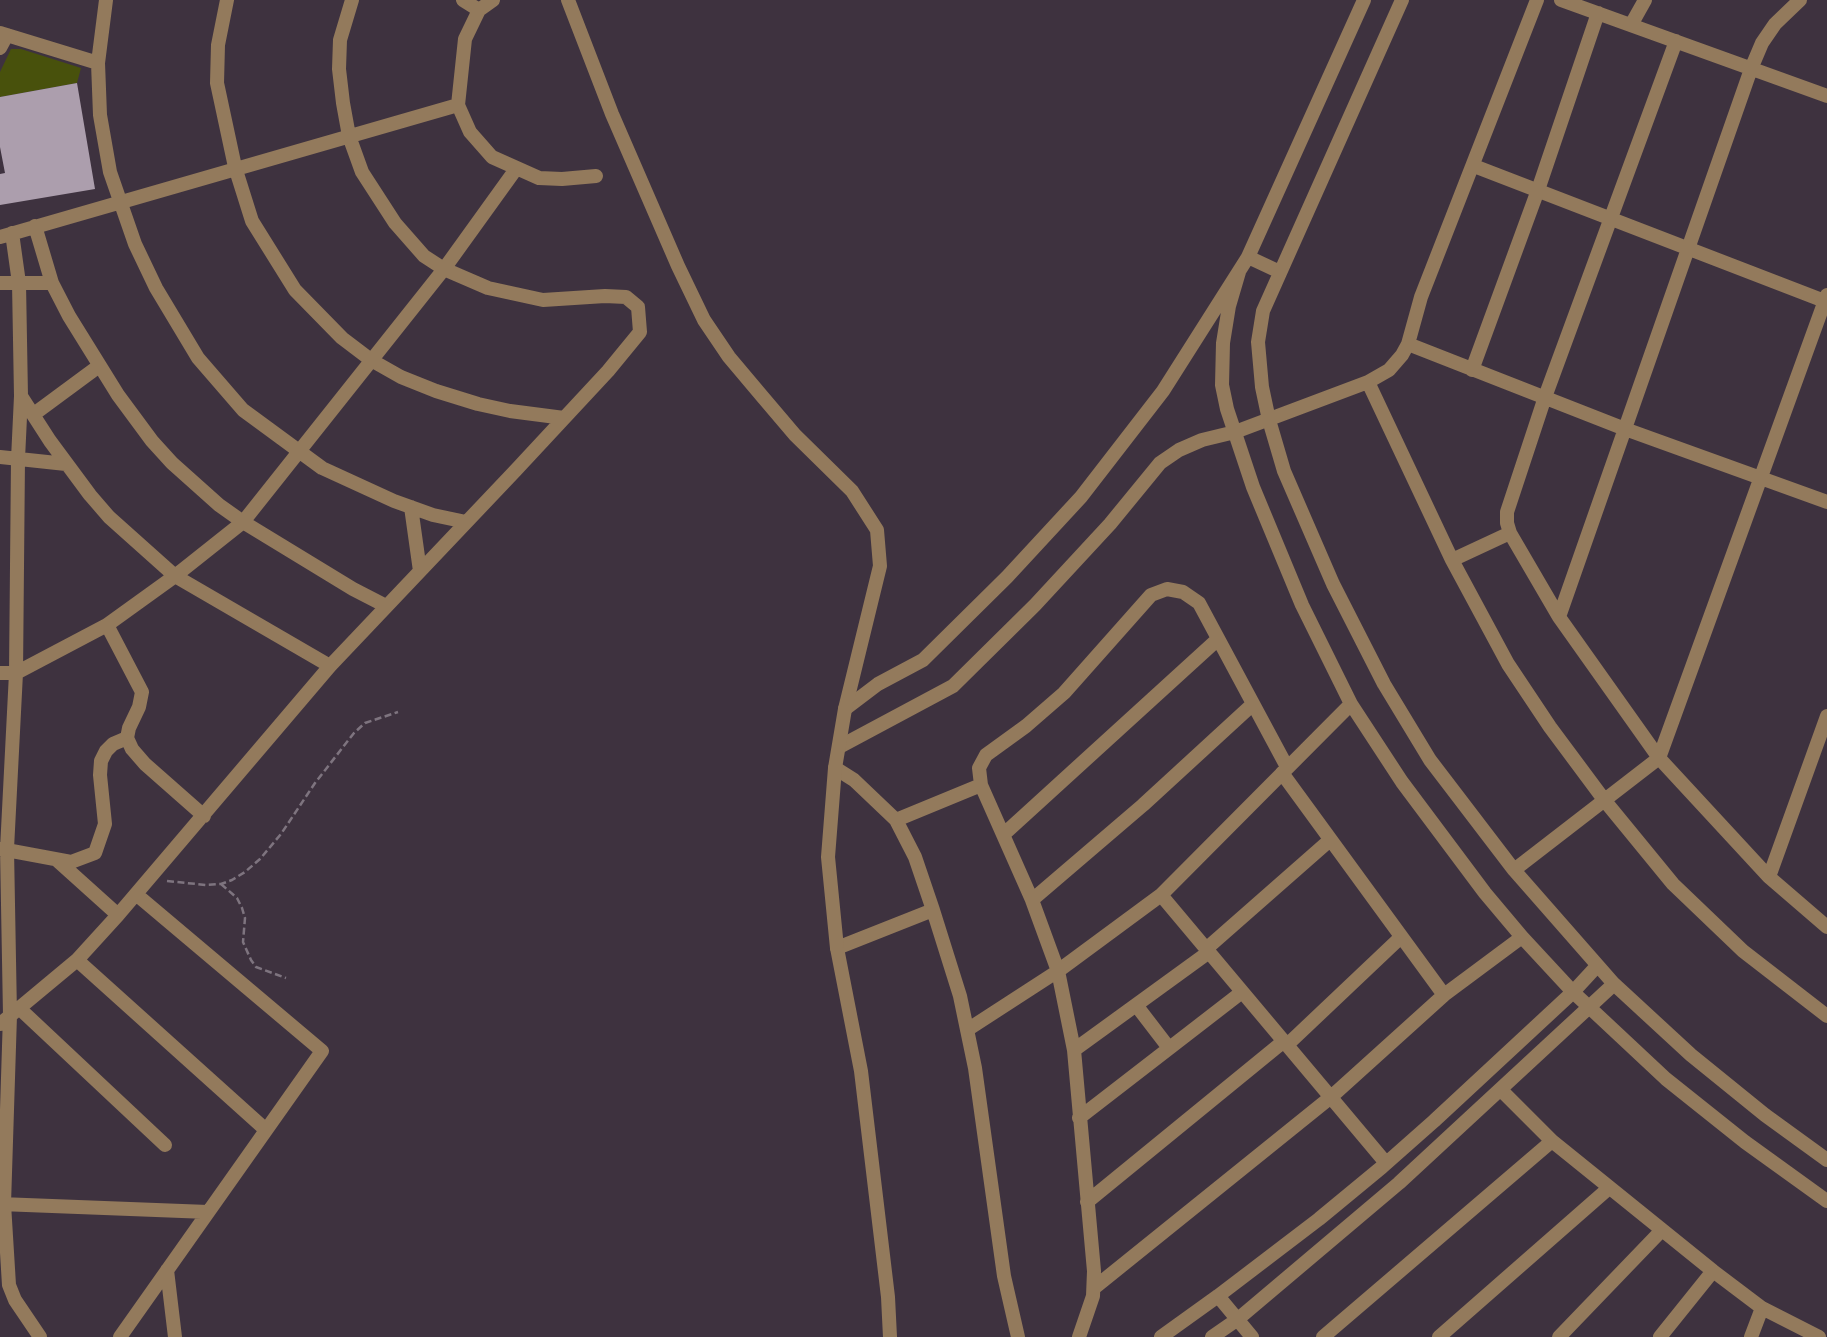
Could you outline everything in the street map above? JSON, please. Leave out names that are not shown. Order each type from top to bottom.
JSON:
[{"type":"street","points":[[106,0],[98,63],[103,141],[110,173],[135,244],[156,288],[198,358],[243,410],[322,468],[411,507],[466,522]]},
{"type":"street","points":[[227,0],[219,45],[217,83],[235,167],[252,221],[295,290],[342,338],[371,360],[401,377],[436,391],[510,411],[564,418]]},
{"type":"street","points":[[10,1016],[77,960],[137,895],[330,666],[564,418],[635,341],[640,332],[638,307],[633,301],[618,296],[543,300],[488,288],[444,269],[425,256],[395,223],[362,172],[349,136],[339,69],[340,40],[352,0]]},
{"type":"street","points":[[463,0],[479,10]]},
{"type":"street","points":[[493,0],[479,10],[465,39],[458,105],[470,132],[492,157],[539,178],[596,176]]},
{"type":"street","points":[[568,0],[612,114],[704,320],[729,357],[761,396],[795,435],[852,491],[877,530],[880,566],[845,709],[835,768],[828,857],[837,948],[861,1071],[888,1297],[890,1337]]},
{"type":"street","points":[[845,709],[877,684],[923,660],[1007,577],[1081,497],[1163,391],[1248,257],[1364,0]]},
{"type":"street","points":[[1402,0],[1264,312],[1258,342],[1269,420],[1284,471],[1333,584],[1384,684],[1430,760],[1514,870],[1614,984],[1702,1063],[1765,1115],[1827,1160]]},
{"type":"street","points":[[839,747],[953,686],[1035,605],[1110,524],[1160,463],[1179,450],[1202,440],[1269,420],[1368,382],[1389,370],[1408,344],[1421,297],[1537,0]]},
{"type":"street","points":[[1631,25],[1645,0]]},
{"type":"street","points":[[1559,617],[1751,69],[1762,43],[1775,24],[1800,0]]},
{"type":"street","points":[[1564,1],[1827,96]]},
{"type":"street","points":[[1472,370],[1538,190],[1598,13]]},
{"type":"street","points":[[2,39],[98,63]]},
{"type":"street","points":[[1676,41],[1545,397],[1507,512],[1507,523],[1510,533],[1559,617],[1659,758],[1769,877],[1827,927]]},
{"type":"street","points":[[40,1337],[5,1287],[2,1204],[10,1016],[4,849],[16,673],[18,458],[22,396],[19,283],[6,235],[458,105]]},
{"type":"street","points":[[1474,166],[1826,299],[1659,758],[1514,870]]},
{"type":"street","points":[[0,673],[16,673],[107,625],[243,522],[444,269],[516,169]]},
{"type":"street","points":[[35,226],[52,283],[99,366],[152,441],[172,463],[219,505],[243,522],[386,606]]},
{"type":"street","points":[[1248,257],[1280,272]]},
{"type":"street","points":[[1239,272],[1229,306],[1222,385],[1254,487],[1301,605],[1351,704],[1402,782],[1522,937],[1573,992],[1666,1079],[1745,1142],[1827,1201]]},
{"type":"street","points":[[0,283],[52,283]]},
{"type":"street","points":[[1408,344],[1625,429],[1762,476],[1827,502]]},
{"type":"street","points":[[34,414],[99,366]]},
{"type":"street","points":[[1368,382],[1452,561],[1508,664],[1550,726],[1605,801],[1673,884],[1742,951],[1827,1016]]},
{"type":"street","points":[[22,396],[66,464],[109,517],[175,576],[330,666]]},
{"type":"street","points":[[0,457],[66,464]]},
{"type":"street","points":[[411,507],[420,571]]},
{"type":"street","points":[[1452,561],[1510,533]]},
{"type":"street","points":[[1079,1337],[1094,1288],[1074,1050],[1058,971],[1032,900],[981,785],[978,768],[986,755],[1026,726],[1063,693],[1152,595],[1167,589],[1177,589],[1199,604],[1253,704],[1284,769],[1330,839],[1444,995]]},
{"type":"street","points":[[107,625],[142,692],[127,738],[132,749],[145,764],[204,816]]},
{"type":"street","points":[[1004,834],[1218,639]]},
{"type":"street","points":[[1032,900],[1143,805],[1253,704]]},
{"type":"street","points":[[967,1030],[1058,971],[1161,895],[1351,704]]},
{"type":"street","points":[[1769,877],[1827,716]]},
{"type":"street","points":[[4,849],[71,862],[96,853],[105,824],[100,775],[102,761],[113,744],[127,738]]},
{"type":"street","points":[[835,768],[853,780],[896,820],[915,857],[961,996],[975,1068],[1004,1276],[1018,1337]]},
{"type":"street","points":[[896,820],[981,785]]},
{"type":"street","points":[[1074,1050],[1208,951],[1330,839]]},
{"type":"street","points":[[58,861],[118,915]]},
{"type":"street","points":[[120,1337],[322,1051],[137,895]]},
{"type":"street","points":[[1161,895],[1386,1163]]},
{"type":"street","points":[[837,948],[933,910]]},
{"type":"street","points":[[1087,1202],[1285,1043],[1401,937]]},
{"type":"street","points":[[1094,1288],[1331,1097],[1444,995],[1522,937]]},
{"type":"street","points":[[77,960],[266,1130]]},
{"type":"street","points":[[1161,1337],[1218,1296],[1386,1163],[1573,992],[1597,966]]},
{"type":"street","points":[[1212,1337],[1238,1319],[1382,1197],[1614,984]]},
{"type":"street","points":[[1079,1118],[1242,992]]},
{"type":"street","points":[[1136,1005],[1169,1048]]},
{"type":"street","points":[[10,1016],[165,1145]]},
{"type":"street","points":[[1501,1090],[1552,1141],[1713,1271],[1762,1308],[1819,1337]]},
{"type":"street","points":[[1323,1337],[1552,1141]]},
{"type":"street","points":[[1366,1180],[1382,1197]]},
{"type":"street","points":[[1439,1337],[1609,1188]]},
{"type":"street","points":[[2,1204],[208,1212]]},
{"type":"street","points":[[1559,1337],[1662,1230]]},
{"type":"street","points":[[167,1270],[175,1337]]},
{"type":"street","points":[[1660,1337],[1713,1271]]},
{"type":"street","points":[[1218,1296],[1252,1337]]},
{"type":"street","points":[[1751,1337],[1762,1308]]},
{"type":"path","points":[[150,880],[206,885],[232,880],[260,859],[354,733],[365,723],[398,712]]},
{"type":"path","points":[[220,884],[237,898],[242,908],[243,942],[251,960],[256,967],[286,978]]},
{"type":"green space","points":[[11,49],[21,49],[81,68],[77,83],[0,97],[0,72]]},
{"type":"building","points":[[77,83],[95,189],[0,205],[0,174],[5,173],[0,147],[0,97]]}]
